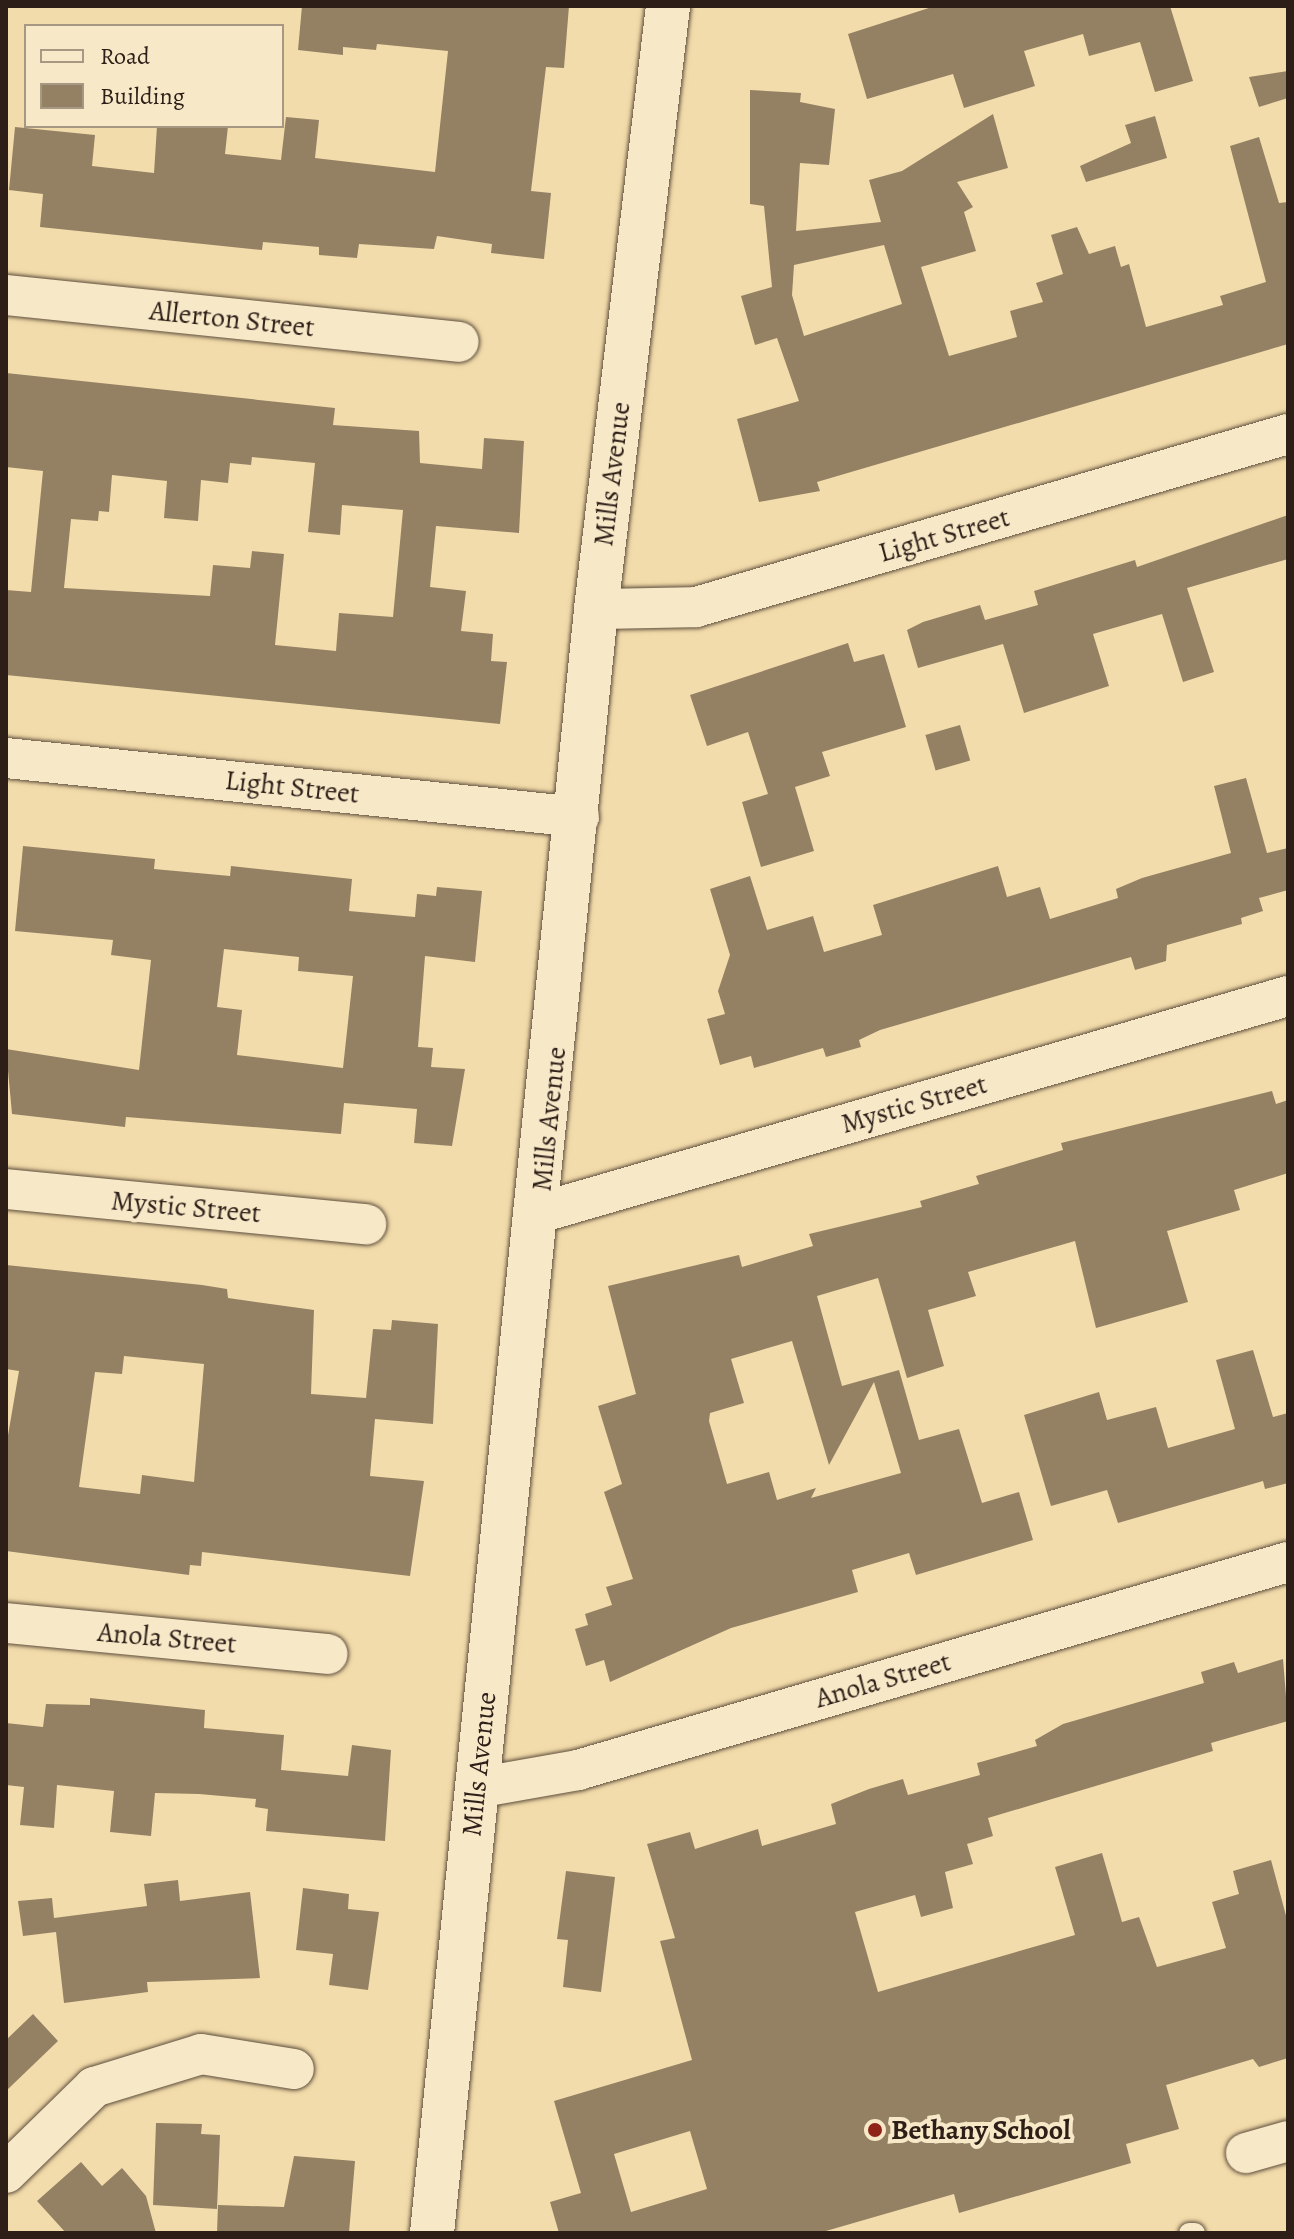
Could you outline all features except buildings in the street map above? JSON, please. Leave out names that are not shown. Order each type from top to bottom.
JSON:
[{"type":"main road","name":"Mills Avenue","points":[[432,2233],[579,817],[596,609],[668,6]]},
{"type":"street","name":"Allerton Street","points":[[6,295],[459,342]]},
{"type":"street","name":"Light Street","points":[[596,609],[696,607],[1288,434]]},
{"type":"street","name":"Light Street","points":[[6,758],[579,817]]},
{"type":"street","name":"Mystic Street","points":[[539,1213],[1288,996]]},
{"type":"street","name":"Mystic Street","points":[[6,1189],[366,1224]]},
{"type":"street","name":"Anola Street","points":[[476,1788],[578,1770],[1288,1562]]},
{"type":"street","name":"Anola Street","points":[[6,1623],[328,1654]]},
{"type":"street","points":[[6,2173],[94,2087],[201,2054],[294,2069]]},
{"type":"street","points":[[1246,2153],[1288,2141]]},
{"type":"lane","points":[[1189,2233],[1195,2233]]},
{"type":"place","name":"Bethany School","points":[[875,2130]]}]
